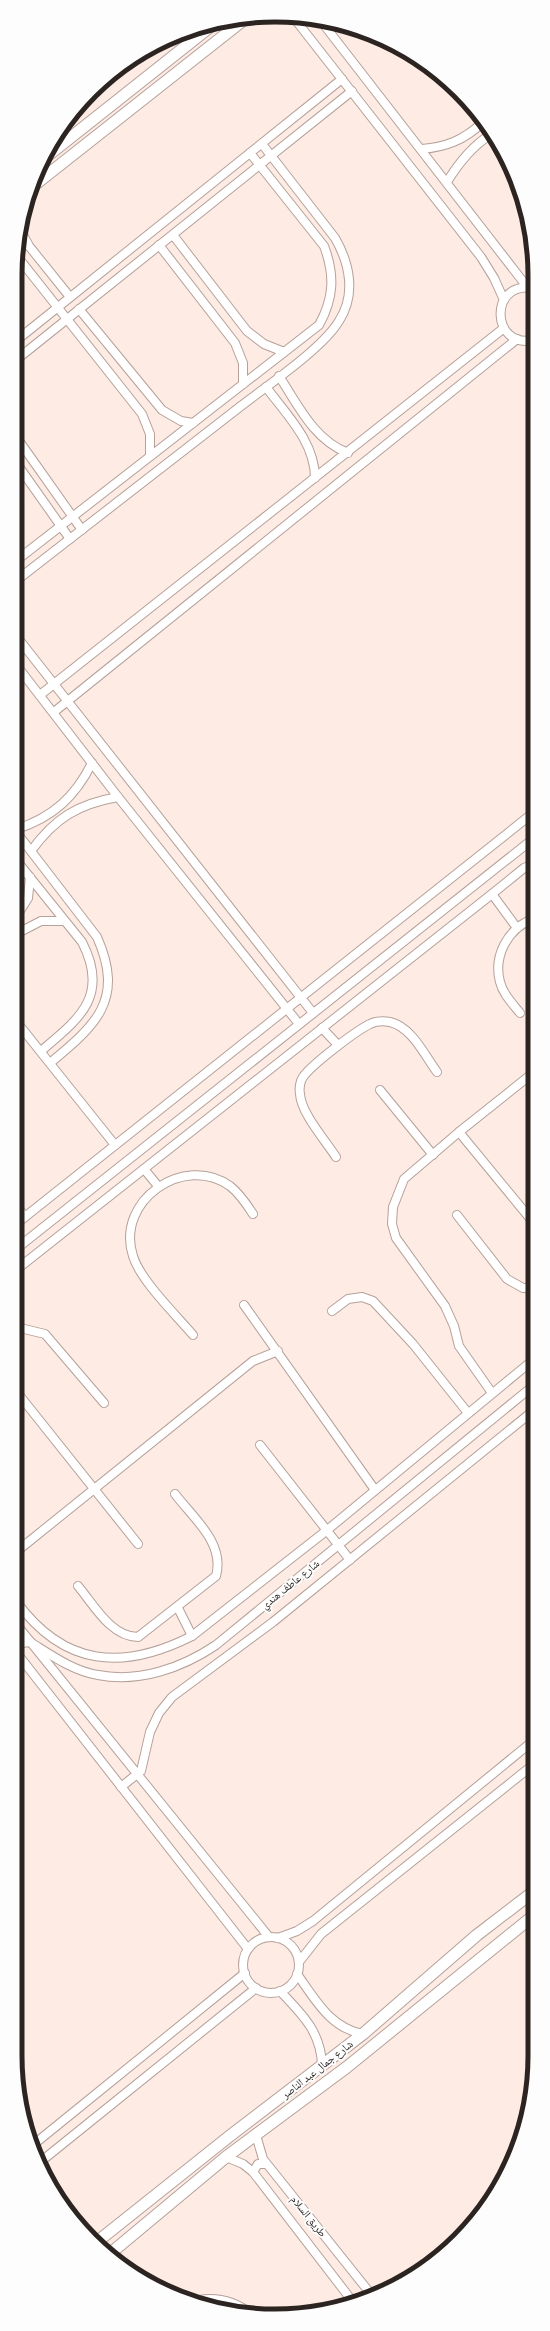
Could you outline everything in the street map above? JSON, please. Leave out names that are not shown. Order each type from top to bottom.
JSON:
[{"type":"main road","points":[[40,181],[237,25]]},
{"type":"main road","points":[[55,150],[203,33]]},
{"type":"main road","name":"شارع جمال عبد الناصر","points":[[100,2239],[231,2135],[322,2067],[363,2034],[477,1935],[528,1896]]},
{"type":"main road","name":"شارع جمال عبد الناصر","points":[[114,2251],[226,2158],[371,2048],[528,1920]]},
{"type":"street","points":[[298,23],[481,257],[494,278],[504,300]]},
{"type":"street","points":[[326,28],[528,284]]},
{"type":"street","points":[[22,336],[342,79]]},
{"type":"street","points":[[22,355],[352,91]]},
{"type":"street","points":[[422,149],[440,147],[458,141],[479,126]]},
{"type":"street","points":[[447,182],[458,165],[472,149],[487,137]]},
{"type":"street","points":[[22,576],[266,387],[330,334],[340,320],[347,304],[350,286],[348,268],[343,252],[336,238],[262,144]]},
{"type":"street","points":[[22,556],[319,325],[327,310],[332,294],[330,261],[324,246],[250,153]]},
{"type":"street","points":[[173,235],[247,331],[264,344],[284,352]]},
{"type":"street","points":[[25,238],[29,246],[70,297]]},
{"type":"street","points":[[159,245],[235,343],[243,362],[243,384]]},
{"type":"street","points":[[23,263],[68,318],[142,414],[150,434],[150,456]]},
{"type":"street","points":[[528,288],[514,290],[504,300],[500,311],[504,328],[517,339],[528,340]]},
{"type":"street","points":[[79,309],[162,410],[181,421],[193,423]]},
{"type":"street","points":[[40,695],[348,453],[504,328]]},
{"type":"street","points":[[54,712],[517,339]]},
{"type":"street","points":[[279,376],[315,431],[329,444],[348,453]]},
{"type":"street","points":[[266,387],[310,449],[315,468],[315,478]]},
{"type":"street","points":[[22,445],[82,530]]},
{"type":"street","points":[[22,471],[70,539]]},
{"type":"street","points":[[22,644],[313,1013]]},
{"type":"street","points":[[22,672],[118,797],[299,1024]]},
{"type":"street","points":[[22,827],[34,823],[53,813],[69,799],[82,782],[92,763]]},
{"type":"street","points":[[31,851],[44,834],[71,812],[97,801],[118,797]]},
{"type":"street","points":[[22,1219],[301,998],[420,901],[528,817]]},
{"type":"street","points":[[22,840],[97,937],[106,956],[109,975],[107,995],[100,1014],[88,1031],[50,1063]]},
{"type":"street","points":[[22,1244],[528,844]]},
{"type":"street","points":[[22,1265],[528,866]]},
{"type":"street","points":[[22,867],[82,942],[88,955],[92,984],[83,1012],[75,1023],[41,1052]]},
{"type":"street","points":[[22,908],[28,898],[30,877]]},
{"type":"street","points":[[492,894],[517,928]]},
{"type":"street","points":[[22,931],[41,921],[64,921]]},
{"type":"street","points":[[520,1013],[505,995],[500,982],[498,967],[500,952],[507,939],[517,928],[528,922]]},
{"type":"street","points":[[336,1156],[304,1109],[299,1093],[303,1077],[338,1045],[370,1024],[380,1021],[391,1022],[401,1026],[409,1034],[437,1072]]},
{"type":"street","points":[[22,1028],[115,1145]]},
{"type":"street","points":[[322,1028],[338,1045]]},
{"type":"street","points":[[492,1393],[459,1346],[454,1326],[445,1306],[396,1238],[394,1231],[393,1207],[404,1179],[459,1132],[528,1077]]},
{"type":"street","points":[[380,1090],[433,1155]]},
{"type":"street","points":[[459,1132],[528,1216]]},
{"type":"street","points":[[144,1168],[158,1186]]},
{"type":"street","points":[[193,1335],[138,1269],[132,1254],[130,1239],[132,1224],[137,1209],[146,1196],[158,1186],[175,1178],[194,1175],[212,1178],[229,1186],[243,1198],[253,1214]]},
{"type":"street","points":[[22,1213],[25,1217]]},
{"type":"street","points":[[457,1215],[507,1279],[523,1288],[528,1288]]},
{"type":"street","points":[[332,1311],[348,1298],[362,1297],[373,1301],[413,1344],[468,1413]]},
{"type":"street","points":[[244,1305],[375,1490]]},
{"type":"street","points":[[22,1328],[44,1334],[104,1403]]},
{"type":"street","points":[[22,1547],[253,1362],[278,1351]]},
{"type":"street","points":[[22,1608],[40,1628],[62,1644],[86,1655],[115,1659],[146,1656],[170,1648],[192,1636],[326,1531],[528,1364]]},
{"type":"street","name":"شارع عاطف هندي","points":[[30,1642],[73,1667],[98,1675],[138,1676],[166,1670],[192,1660],[216,1645],[528,1390]]},
{"type":"street","points":[[22,1399],[138,1544]]},
{"type":"street","name":"شارع عاطف هندي","points":[[137,1775],[143,1765],[146,1742],[154,1722],[172,1697],[274,1622],[528,1415]]},
{"type":"street","points":[[260,1445],[350,1560]]},
{"type":"street","points":[[78,1586],[113,1628],[129,1637],[138,1637],[146,1633],[178,1608],[216,1576],[219,1566],[218,1554],[213,1542],[175,1494]]},
{"type":"street","points":[[178,1608],[192,1636]]},
{"type":"street","points":[[22,1632],[269,1937]]},
{"type":"street","points":[[22,1643],[30,1642]]},
{"type":"street","points":[[22,1660],[248,1949]]},
{"type":"street","points":[[278,1938],[296,1931],[313,1921],[528,1745]]},
{"type":"street","points":[[299,1962],[291,1946],[278,1938],[269,1937],[257,1941],[248,1949],[244,1961],[245,1973],[256,1988],[267,1992],[280,1991],[290,1985],[297,1974],[299,1962],[320,1934],[528,1769]]},
{"type":"street","points":[[121,1787],[137,1775]]},
{"type":"street","points":[[37,2142],[245,1973]]},
{"type":"street","points":[[297,1974],[322,2010],[335,2022],[348,2030],[363,2034]]},
{"type":"street","points":[[44,2158],[256,1988]]},
{"type":"street","points":[[280,1991],[308,2021],[316,2033],[321,2048],[322,2067]]},
{"type":"street","name":"طريق السلام","points":[[256,2135],[258,2148],[266,2164],[369,2291]]},
{"type":"street","name":"طريق السلام","points":[[226,2158],[243,2164],[253,2172],[350,2298]]},
{"type":"street","points":[[253,2172],[258,2164],[266,2164]]},
{"type":"street","points":[[119,2255],[122,2244]]},
{"type":"street","points":[[210,2300],[224,2300],[242,2307]]}]
